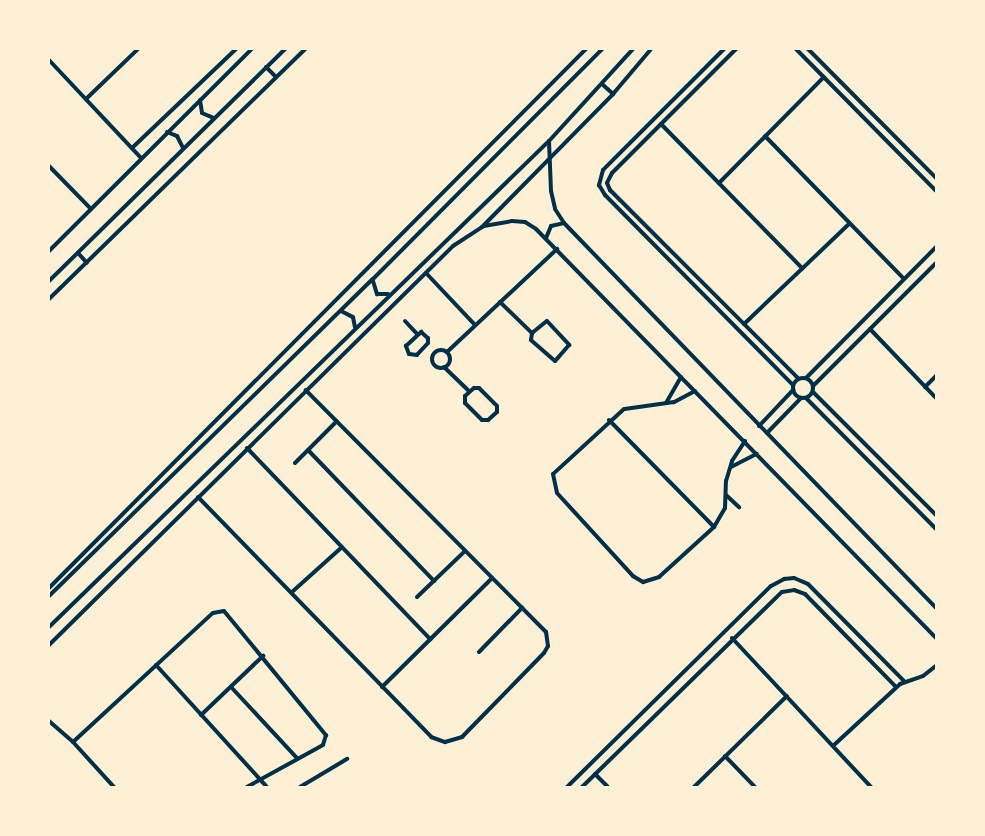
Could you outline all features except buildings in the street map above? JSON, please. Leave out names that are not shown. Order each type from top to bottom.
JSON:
[{"type":"street","points":[[86,99],[138,49]]},
{"type":"street","points":[[132,148],[236,49]]},
{"type":"street","points":[[49,251],[252,49]]},
{"type":"street","points":[[49,281],[286,49]]},
{"type":"street","points":[[49,300],[305,49]]},
{"type":"street","points":[[49,588],[586,49]]},
{"type":"street","points":[[49,596],[373,279],[602,49]]},
{"type":"street","points":[[49,627],[354,327],[549,141],[633,49]]},
{"type":"street","points":[[49,645],[426,273],[454,246],[482,227],[613,94],[652,49]]},
{"type":"street","points":[[724,49],[603,170],[599,185],[605,195],[793,385],[793,390],[759,426]]},
{"type":"street","points":[[736,49],[612,173],[608,187],[799,379]]},
{"type":"street","points":[[796,49],[936,191]]},
{"type":"street","points":[[808,49],[936,178]]},
{"type":"street","points":[[49,60],[141,158]]},
{"type":"street","points":[[266,68],[276,77]]},
{"type":"street","points":[[719,183],[824,77]]},
{"type":"street","points":[[602,84],[613,94]]},
{"type":"street","points":[[200,100],[202,113],[214,118]]},
{"type":"street","points":[[519,116],[527,125]]},
{"type":"street","points":[[661,124],[802,268]]},
{"type":"street","points":[[167,132],[180,138],[183,148]]},
{"type":"street","points":[[765,136],[904,279]]},
{"type":"street","points":[[549,141],[551,191],[555,209],[564,223],[936,608]]},
{"type":"street","points":[[49,166],[92,208]]},
{"type":"street","points":[[482,227],[506,221],[524,222],[546,238],[936,638]]},
{"type":"street","points":[[546,238],[551,226],[564,223]]},
{"type":"street","points":[[744,324],[850,223]]},
{"type":"street","points":[[446,239],[454,246]]},
{"type":"street","points":[[793,385],[799,379],[806,378],[936,247]]},
{"type":"street","points":[[432,357],[436,351],[447,352],[557,250]]},
{"type":"street","points":[[78,253],[87,262]]},
{"type":"street","points":[[793,390],[801,398],[806,398],[812,392],[813,386],[936,263]]},
{"type":"street","points":[[426,273],[476,325]]},
{"type":"street","points":[[373,279],[373,290],[383,296],[388,294]]},
{"type":"street","points":[[500,302],[532,333],[533,343],[551,360],[558,360],[569,348],[567,340],[547,322],[532,333]]},
{"type":"street","points":[[340,311],[350,313],[354,327]]},
{"type":"street","points":[[405,321],[417,334]]},
{"type":"street","points":[[870,329],[936,398]]},
{"type":"street","points":[[421,332],[428,338],[424,349],[413,356],[406,351],[417,334],[421,332]]},
{"type":"street","points":[[424,349],[432,357],[437,367],[444,367],[469,391]]},
{"type":"street","points":[[444,367],[449,360],[447,352]]},
{"type":"street","points":[[925,386],[936,376]]},
{"type":"street","points":[[666,402],[681,377]]},
{"type":"street","points":[[806,378],[813,386]]},
{"type":"street","points":[[479,388],[497,406],[494,417],[482,420],[465,403],[469,391],[479,388]]},
{"type":"street","points":[[198,497],[431,737],[445,742],[459,739],[548,646],[546,632],[306,390]]},
{"type":"street","points":[[696,391],[674,402],[666,402],[650,407],[629,407],[609,420],[556,469],[552,481],[557,493],[633,576],[643,582],[659,577],[714,527],[724,508],[731,467],[744,441]]},
{"type":"street","points":[[812,392],[936,515]]},
{"type":"street","points":[[767,433],[801,398]]},
{"type":"street","points":[[806,398],[936,530]]},
{"type":"street","points":[[295,463],[337,420]]},
{"type":"street","points":[[609,420],[714,527]]},
{"type":"street","points":[[247,448],[430,638]]},
{"type":"street","points":[[308,450],[434,581]]},
{"type":"street","points":[[731,467],[758,454]]},
{"type":"street","points":[[726,494],[739,507]]},
{"type":"street","points":[[292,592],[342,548]]},
{"type":"street","points":[[417,597],[465,551]]},
{"type":"street","points":[[382,687],[492,578]]},
{"type":"street","points":[[566,787],[779,580],[794,578],[808,584],[904,681]]},
{"type":"street","points":[[582,787],[732,638],[777,595],[788,590],[800,591],[896,687]]},
{"type":"street","points":[[479,652],[522,608]]},
{"type":"street","points":[[73,742],[213,614],[221,611],[229,615],[326,732],[323,745],[247,787]]},
{"type":"street","points":[[732,638],[834,745],[871,787]]},
{"type":"street","points":[[201,714],[263,656]]},
{"type":"street","points":[[156,665],[267,787]]},
{"type":"street","points":[[834,745],[896,687],[904,681],[923,676],[936,666]]},
{"type":"street","points":[[231,687],[298,759]]},
{"type":"street","points":[[694,787],[787,696]]},
{"type":"street","points":[[49,721],[73,742],[114,787]]},
{"type":"street","points":[[725,756],[755,787]]},
{"type":"street","points":[[300,787],[347,760]]},
{"type":"street","points":[[595,774],[608,787]]}]
